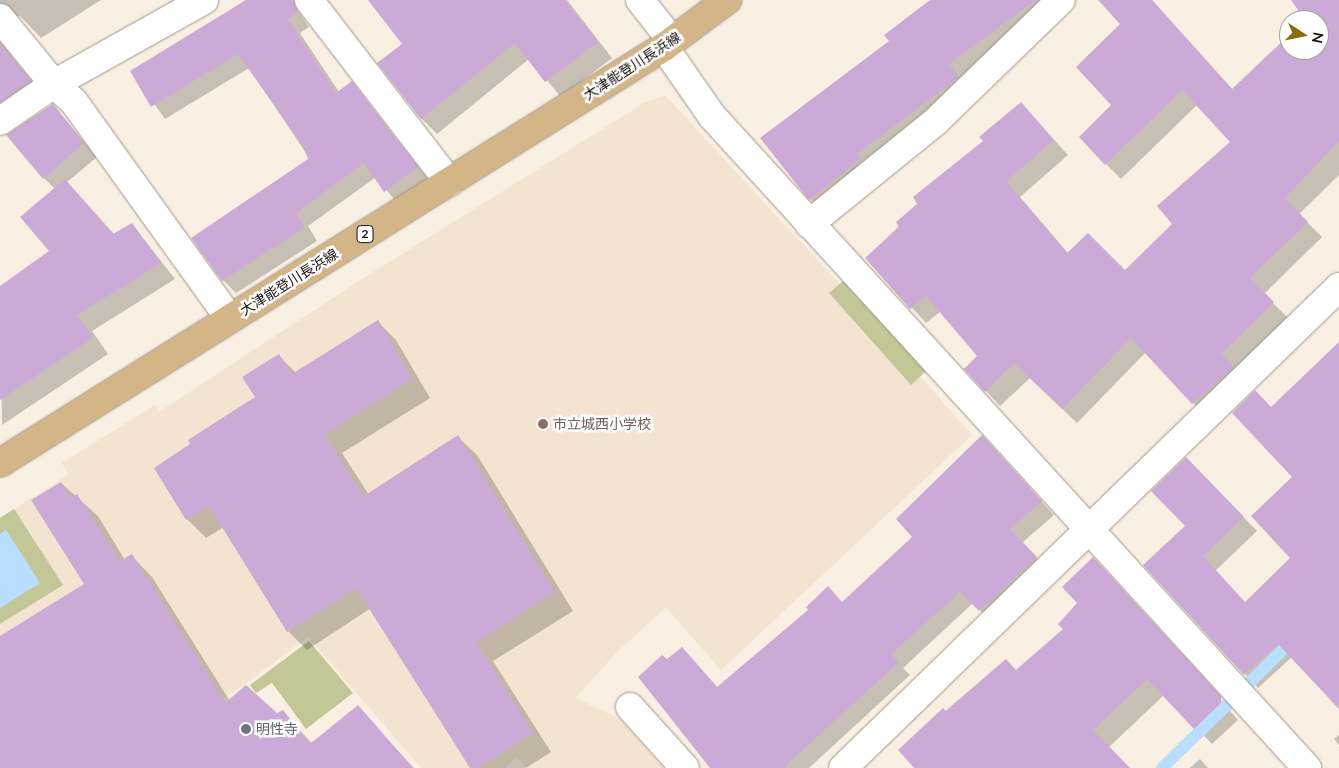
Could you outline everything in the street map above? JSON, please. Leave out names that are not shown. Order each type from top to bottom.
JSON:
[{"type":"main road","name":"大津能登川長浜線","points":[[4,454],[230,319],[449,182],[668,44],[727,0]]},
{"type":"street","points":[[0,120],[54,84],[204,0]]},
{"type":"street","points":[[309,0],[449,182]]},
{"type":"street","points":[[640,0],[712,116],[1307,768]]},
{"type":"street","points":[[809,224],[936,120],[1061,0]]},
{"type":"street","points":[[0,18],[54,84],[74,102],[230,319]]},
{"type":"street","points":[[843,768],[1339,287]]},
{"type":"street","points":[[630,707],[685,768]]},
{"type":"shaded area","name":"市立城西小学校","points":[[665,95],[840,284],[829,293],[910,384],[920,376],[972,435],[721,670],[666,607],[616,653],[575,698],[622,720],[666,768],[527,768],[516,757],[505,768],[421,768],[308,637],[240,688],[108,768],[0,768],[0,518],[68,475],[62,463],[155,405],[159,412],[362,279],[644,103]]},
{"type":"green space","points":[[843,281],[927,370],[911,385],[829,293]]},
{"type":"green space","points":[[14,509],[63,585],[0,624],[0,518]]},
{"type":"green space","points":[[309,641],[353,693],[306,729],[272,683],[256,693],[250,685]]},
{"type":"water","points":[[6,530],[40,583],[0,608],[0,534]]},
{"type":"building","points":[[246,0],[294,0],[298,12],[288,19],[336,93],[352,81],[418,167],[384,192],[364,163],[296,213],[305,227],[222,281],[191,238],[308,159],[303,146],[238,54],[151,107],[130,71]]},
{"type":"building","points":[[368,0],[565,0],[598,42],[545,82],[515,43],[421,119],[377,63],[402,44]]},
{"type":"building","points":[[930,0],[1036,0],[949,64],[959,77],[857,154],[860,159],[809,200],[760,138],[889,41],[884,35]]},
{"type":"building","points":[[1098,0],[1152,0],[1232,89],[1279,44],[1279,60],[1329,60],[1329,10],[1298,10],[1291,0],[1339,0],[1339,141],[1285,198],[1308,222],[1250,278],[1274,302],[1221,354],[1234,367],[1192,404],[1131,338],[1062,409],[1014,363],[985,392],[964,369],[977,356],[926,296],[910,309],[865,258],[899,227],[896,222],[917,204],[913,197],[983,141],[979,137],[1021,102],[1054,140],[1006,181],[1067,253],[1088,233],[1125,270],[1172,224],[1157,206],[1230,142],[1182,90],[1105,165],[1079,137],[1111,105],[1076,67],[1120,24]]},
{"type":"building","points":[[0,43],[31,81],[0,102]]},
{"type":"building","points":[[53,104],[84,143],[43,179],[6,135]]},
{"type":"building","points":[[65,179],[113,234],[132,223],[161,263],[77,315],[93,338],[0,400],[0,286],[49,251],[20,217]]},
{"type":"building","points":[[378,320],[412,379],[325,434],[341,461],[364,496],[458,435],[555,592],[476,642],[533,733],[478,768],[470,768],[356,588],[287,632],[209,506],[186,520],[154,468],[190,444],[188,440],[255,397],[242,377],[279,354],[292,374]]},
{"type":"building","points":[[1339,342],[1339,709],[1278,644],[1244,675],[1143,565],[1185,526],[1151,491],[1186,457],[1244,517],[1203,556],[1245,602],[1290,558],[1251,516],[1292,477],[1232,413],[1255,390],[1271,407]]},
{"type":"building","points":[[982,435],[1042,501],[1010,529],[1037,557],[979,611],[960,592],[891,654],[899,662],[783,768],[710,768],[638,677],[662,655],[667,659],[682,647],[717,687],[808,610],[806,607],[828,586],[842,602],[912,537],[896,519]]},
{"type":"building","points":[[61,482],[71,498],[77,494],[120,561],[132,554],[225,703],[246,685],[277,713],[283,710],[310,744],[358,705],[413,768],[0,768],[0,636],[84,584],[31,500]]},
{"type":"building","points":[[1093,557],[1221,696],[1221,703],[1194,729],[1147,679],[1093,730],[1130,768],[914,768],[898,750],[943,708],[946,711],[1006,659],[1016,670],[1063,629],[1058,624],[1077,603],[1062,587]]},
{"type":"waterway","points":[[1247,685],[1295,638]]},
{"type":"waterway","points":[[1162,768],[1232,700]]},
{"type":"place","name":"市立城西小学校","points":[[543,424]]},
{"type":"place","name":"明性寺","points":[[246,729]]}]
